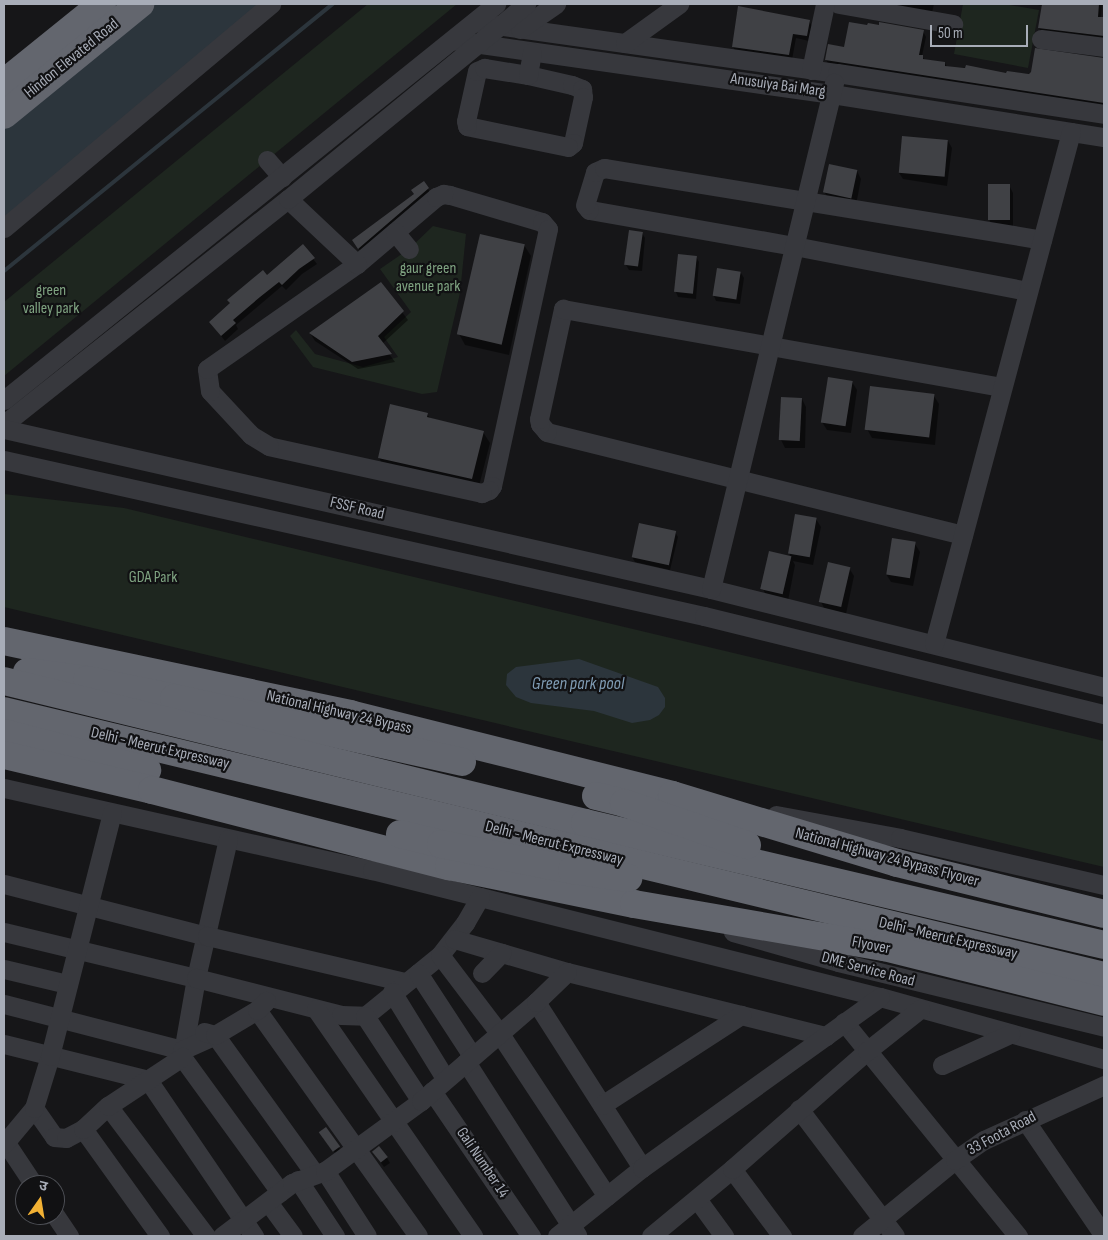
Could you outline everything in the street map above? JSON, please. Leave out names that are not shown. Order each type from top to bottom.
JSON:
[{"type":"highway","name":"Hindon Elevated Road","points":[[4,83],[102,4]]},
{"type":"highway","name":"Hindon Elevated Road","points":[[4,115],[140,4]]},
{"type":"highway","name":"National Highway 24 Bypass","points":[[4,642],[328,721],[672,795]]},
{"type":"highway","points":[[4,668],[87,680],[328,721],[469,763],[624,803],[886,894]]},
{"type":"highway","name":"Delhi - Meerut Expressway","points":[[4,681],[556,816],[1104,945]]},
{"type":"highway","name":"Delhi - Meerut Expressway","points":[[4,711],[1104,976]]},
{"type":"highway","points":[[4,732],[312,821]]},
{"type":"highway","points":[[4,755],[312,821],[572,870],[780,899]]},
{"type":"highway","name":"National Highway 24 Bypass Flyover","points":[[672,795],[897,863],[1104,914]]},
{"type":"highway","name":"Flyover","points":[[312,821],[449,866],[634,904],[884,947],[1104,1002]]},
{"type":"street","points":[[4,228],[271,4]]},
{"type":"street","points":[[7,391],[282,177],[496,4]]},
{"type":"street","points":[[4,424],[288,199],[526,4]]},
{"type":"street","points":[[520,29],[556,4]]},
{"type":"street","points":[[624,43],[679,4]]},
{"type":"street","points":[[811,70],[825,4]]},
{"type":"street","points":[[839,4],[953,24]]},
{"type":"street","name":"Anusuiya Bai Marg","points":[[474,22],[837,73],[1104,114]]},
{"type":"street","points":[[1041,39],[1104,47]]},
{"type":"street","name":"Anusuiya Bai Marg","points":[[452,40],[832,94],[1104,137]]},
{"type":"street","points":[[528,76],[532,52]]},
{"type":"street","points":[[480,69],[528,76],[572,85],[582,90],[583,97],[573,143],[568,148],[467,126],[466,121],[477,71],[480,69]]},
{"type":"street","points":[[710,590],[837,73]]},
{"type":"street","points":[[934,644],[1071,132]]},
{"type":"street","points":[[267,160],[282,177]]},
{"type":"street","points":[[1028,291],[794,246],[589,210],[585,205],[595,172],[604,168],[1042,240]]},
{"type":"street","points":[[443,194],[546,225],[547,233],[492,486],[489,490],[482,493],[269,446],[250,435],[210,391],[207,370],[357,264],[436,197],[443,194]]},
{"type":"street","points":[[288,199],[357,264]]},
{"type":"street","points":[[395,232],[409,249]]},
{"type":"street","points":[[963,535],[547,432],[539,419],[563,308],[1002,387]]},
{"type":"street","name":"FSSF Road","points":[[4,429],[710,590],[1104,687]]},
{"type":"street","points":[[4,460],[694,614],[1104,714]]},
{"type":"street","points":[[4,788],[480,897],[880,997],[1104,1059]]},
{"type":"street","points":[[672,795],[900,838],[1104,885]]},
{"type":"street","points":[[27,1175],[4,1142],[34,1108],[50,1056],[76,948],[112,813]]},
{"type":"street","points":[[228,839],[185,1028],[182,1053],[274,1197],[293,1236]]},
{"type":"street","points":[[4,884],[207,936],[405,982],[469,1059],[568,1233],[607,1196],[642,1168],[880,997]]},
{"type":"street","points":[[4,932],[196,978],[262,1004],[316,1009],[341,1015],[365,1016],[440,955],[454,939],[480,897]]},
{"type":"street","name":"DME Service Road","points":[[634,904],[848,965],[1104,1027]]},
{"type":"street","points":[[454,939],[567,972],[826,1036]]},
{"type":"street","points":[[482,973],[501,953]]},
{"type":"street","points":[[440,955],[500,1034],[607,1196]]},
{"type":"street","points":[[4,969],[67,984]]},
{"type":"street","points":[[222,1236],[274,1197],[357,1149],[393,1122],[500,1034],[567,972]]},
{"type":"street","points":[[405,982],[433,1090]]},
{"type":"street","points":[[536,1002],[642,1168]]},
{"type":"street","points":[[4,1004],[182,1053]]},
{"type":"street","points":[[34,1108],[54,1137],[66,1138],[83,1129],[108,1106],[148,1080],[182,1053],[215,1035],[262,1004]]},
{"type":"street","points":[[262,1004],[357,1149],[418,1236]]},
{"type":"street","points":[[316,1009],[473,1236]]},
{"type":"street","points":[[660,1234],[799,1109],[920,1009]]},
{"type":"street","points":[[602,1106],[741,1015]]},
{"type":"street","name":"Gali Number 14","points":[[365,1016],[433,1090],[531,1236]]},
{"type":"street","points":[[844,1022],[1018,1236]]},
{"type":"street","points":[[185,1028],[215,1035],[313,1175],[367,1236]]},
{"type":"street","points":[[942,1065],[1010,1034]]},
{"type":"street","points":[[4,1044],[148,1080],[254,1236]]},
{"type":"street","name":"33 Foota Road","points":[[862,1236],[955,1160],[984,1140],[1024,1120],[1104,1085]]},
{"type":"street","points":[[108,1106],[206,1236]]},
{"type":"street","points":[[799,1109],[895,1236]]},
{"type":"street","points":[[1024,1120],[1104,1236]]},
{"type":"street","points":[[83,1129],[160,1236]]},
{"type":"street","points":[[732,1169],[782,1236]]},
{"type":"street","points":[[313,1175],[335,1236]]},
{"type":"street","points":[[697,1199],[724,1236]]},
{"type":"street","points":[[62,1225],[69,1236]]},
{"type":"green space","name":"green valley park","points":[[368,4],[457,4],[4,376],[4,302]]},
{"type":"green space","points":[[963,4],[1004,4],[1039,10],[1028,68],[954,54]]},
{"type":"green space","name":"gaur green avenue park","points":[[433,226],[466,234],[460,293],[437,392],[422,394],[313,367],[290,336],[296,330],[315,354],[363,367],[398,357],[384,337],[411,312],[380,269],[409,249]]},
{"type":"green space","name":"GDA Park","points":[[4,494],[124,508],[1104,741],[1104,867],[4,607]]},
{"type":"water","points":[[127,4],[267,4],[4,220],[4,105]]},
{"type":"water","name":"Green park pool","points":[[579,659],[658,687],[665,698],[665,707],[659,715],[650,720],[632,723],[594,711],[531,703],[516,697],[506,685],[507,674],[516,667]]},
{"type":"building","points":[[1042,4],[1099,4],[1098,17],[1104,17],[1104,36],[1038,28]]},
{"type":"building","points":[[738,6],[810,20],[807,36],[793,34],[789,55],[732,47]]},
{"type":"building","points":[[849,22],[879,25],[879,22],[924,30],[919,55],[923,55],[923,59],[945,62],[945,66],[965,68],[966,65],[1006,73],[1007,71],[1029,74],[1035,48],[1104,58],[1104,103],[825,60],[828,44],[844,47]]},
{"type":"building","points":[[902,136],[948,140],[945,177],[899,173]]},
{"type":"building","points":[[829,164],[857,170],[851,198],[823,192]]},
{"type":"building","points":[[424,181],[429,188],[358,249],[352,240],[414,194],[411,190]]},
{"type":"building","points":[[988,184],[1010,184],[1010,220],[988,220]]},
{"type":"building","points":[[629,230],[643,232],[638,267],[624,265]]},
{"type":"building","points":[[480,234],[525,244],[502,345],[457,334]]},
{"type":"building","points":[[303,244],[315,258],[299,269],[282,285],[279,282],[260,297],[233,320],[236,323],[221,336],[209,322],[230,303],[227,300],[263,270],[267,275]]},
{"type":"building","points":[[678,254],[697,256],[693,294],[674,292]]},
{"type":"building","points":[[717,268],[741,272],[736,299],[713,296]]},
{"type":"building","points":[[381,282],[404,311],[378,336],[392,354],[352,362],[309,333]]},
{"type":"building","points":[[828,377],[853,381],[845,426],[821,422]]},
{"type":"building","points":[[870,386],[935,394],[929,438],[865,430]]},
{"type":"building","points":[[781,397],[802,398],[800,441],[779,440]]},
{"type":"building","points":[[390,404],[428,413],[427,417],[484,431],[472,479],[378,458]]},
{"type":"building","points":[[795,514],[817,518],[810,557],[788,553]]},
{"type":"building","points":[[639,523],[676,531],[669,565],[632,557]]},
{"type":"building","points":[[892,538],[916,542],[910,578],[886,575]]},
{"type":"building","points":[[769,551],[791,556],[783,594],[760,589]]},
{"type":"building","points":[[828,562],[850,567],[841,607],[819,602]]},
{"type":"building","points":[[326,1127],[340,1146],[333,1152],[319,1132]]},
{"type":"building","points":[[379,1146],[388,1157],[381,1163],[372,1152]]},
{"type":"waterway","points":[[4,271],[333,4]]}]
